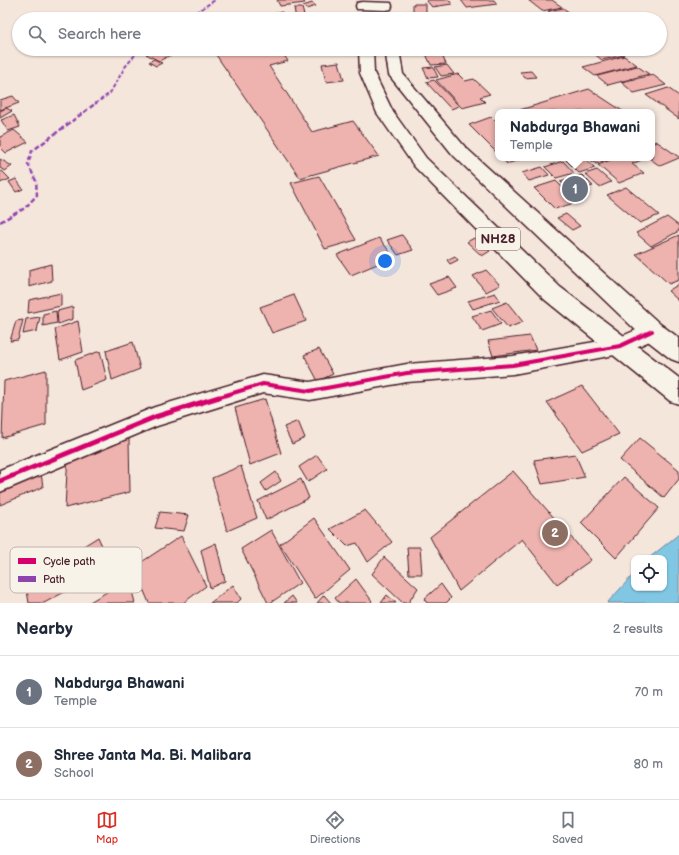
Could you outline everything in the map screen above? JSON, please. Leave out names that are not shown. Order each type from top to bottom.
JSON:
[{"type":"highway","points":[[362,3],[386,8]]},
{"type":"highway","name":"NH28","points":[[366,56],[367,72],[385,112],[420,162],[552,293],[679,393]]},
{"type":"highway","name":"NH28","points":[[393,56],[396,75],[459,151],[652,331],[679,352]]},
{"type":"street","points":[[0,481],[155,417],[263,384],[310,391],[407,373],[513,365],[620,346],[652,331]]},
{"type":"water","points":[[679,534],[679,603],[607,603],[631,577],[631,591],[667,591],[667,555],[653,555]]},
{"type":"building","points":[[277,0],[303,0],[305,3],[280,6]]},
{"type":"building","points":[[426,0],[449,0],[452,4],[432,7]]},
{"type":"building","points":[[461,0],[494,0],[497,4],[467,8]]},
{"type":"building","points":[[528,0],[552,0],[562,7],[542,11]]},
{"type":"building","points":[[312,3],[316,6],[306,9],[303,6]]},
{"type":"building","points":[[413,4],[426,4],[426,12],[413,12]]},
{"type":"building","points":[[294,8],[302,8],[303,12],[295,12]]},
{"type":"building","points":[[563,8],[569,12],[549,12],[548,11]]},
{"type":"building","points":[[150,56],[169,56],[159,61]]},
{"type":"building","points":[[217,56],[284,56],[288,61],[269,66],[312,132],[353,121],[379,156],[300,178]]},
{"type":"building","points":[[427,56],[442,56],[446,64],[431,65]]},
{"type":"building","points":[[597,56],[620,56],[602,60]]},
{"type":"building","points":[[624,56],[637,65],[595,76],[583,67]]},
{"type":"building","points":[[154,59],[162,63],[156,66],[149,62]]},
{"type":"building","points":[[339,62],[344,80],[326,82],[322,64]]},
{"type":"building","points":[[447,65],[454,74],[441,76],[435,67]]},
{"type":"building","points":[[637,66],[649,74],[608,85],[597,76]]},
{"type":"building","points":[[433,67],[438,77],[428,78],[423,68]]},
{"type":"building","points":[[531,71],[536,77],[525,78],[520,72]]},
{"type":"building","points":[[458,74],[465,81],[474,79],[490,94],[480,97],[485,102],[462,108],[436,80]]},
{"type":"building","points":[[653,75],[666,85],[634,93],[621,82]]},
{"type":"building","points":[[434,80],[459,106],[451,109],[426,82]]},
{"type":"building","points":[[668,88],[679,96],[679,119],[646,95]]},
{"type":"building","points":[[589,89],[619,109],[523,109]]},
{"type":"building","points":[[13,96],[19,103],[0,110],[0,100]]},
{"type":"building","points":[[6,108],[12,111],[0,118],[0,111]]},
{"type":"building","points":[[14,115],[20,127],[8,131],[1,120]]},
{"type":"building","points":[[491,117],[495,121],[495,151],[469,125]]},
{"type":"building","points":[[14,130],[28,142],[6,153],[0,147],[0,137]]},
{"type":"building","points":[[655,142],[679,158],[660,166],[653,161],[655,161]]},
{"type":"building","points":[[0,159],[12,166],[5,171],[0,168]]},
{"type":"building","points":[[504,161],[516,161],[507,164]]},
{"type":"building","points":[[563,161],[574,173],[556,178],[545,167]]},
{"type":"building","points":[[567,161],[587,161],[595,168],[579,173]]},
{"type":"building","points":[[592,161],[604,161],[596,164]]},
{"type":"building","points":[[608,161],[639,161],[632,164],[644,173],[619,183],[598,165]]},
{"type":"building","points":[[542,167],[549,175],[529,181],[522,173]]},
{"type":"building","points":[[597,170],[611,182],[599,187],[585,174]]},
{"type":"building","points":[[2,171],[10,179],[0,183],[0,172]]},
{"type":"building","points":[[582,175],[593,186],[570,192],[560,181]]},
{"type":"building","points":[[319,176],[356,240],[325,249],[291,183]]},
{"type":"building","points":[[16,179],[23,189],[16,192],[9,182]]},
{"type":"building","points":[[556,181],[577,202],[555,209],[534,188]]},
{"type":"building","points":[[626,187],[659,215],[640,223],[607,195]]},
{"type":"building","points":[[566,214],[580,226],[572,230],[557,218]]},
{"type":"building","points":[[667,217],[679,226],[679,231],[651,246],[636,233]]},
{"type":"building","points":[[402,235],[413,250],[398,255],[387,240]]},
{"type":"building","points":[[679,235],[679,280],[669,284],[636,254]]},
{"type":"building","points":[[379,238],[394,257],[351,275],[337,255]]},
{"type":"building","points":[[474,238],[490,251],[482,256],[467,242]]},
{"type":"building","points":[[455,256],[458,260],[450,264],[447,260]]},
{"type":"building","points":[[51,264],[52,281],[29,287],[29,270]]},
{"type":"building","points":[[486,270],[500,285],[486,292],[473,276]]},
{"type":"building","points":[[449,277],[457,288],[437,295],[429,284]]},
{"type":"building","points":[[679,284],[679,301],[668,291]]},
{"type":"building","points":[[61,293],[61,306],[28,313],[29,300]]},
{"type":"building","points":[[495,293],[500,300],[473,309],[468,301]]},
{"type":"building","points":[[294,295],[306,321],[272,333],[260,307]]},
{"type":"building","points":[[507,302],[523,322],[508,328],[492,308]]},
{"type":"building","points":[[73,307],[73,319],[58,324],[57,311]]},
{"type":"building","points":[[491,310],[501,324],[482,331],[472,316]]},
{"type":"building","points":[[56,311],[57,323],[43,326],[43,314]]},
{"type":"building","points":[[40,317],[37,331],[23,334],[26,319]]},
{"type":"building","points":[[23,320],[18,340],[10,341],[16,321]]},
{"type":"building","points":[[78,321],[83,352],[60,360],[55,329]]},
{"type":"building","points":[[530,336],[536,350],[493,356],[488,341]]},
{"type":"building","points":[[133,342],[140,369],[112,380],[106,351]]},
{"type":"building","points":[[319,349],[333,374],[318,381],[304,355]]},
{"type":"building","points":[[100,351],[107,380],[81,390],[75,360]]},
{"type":"building","points":[[46,370],[46,425],[2,438],[4,381]]},
{"type":"building","points":[[582,386],[619,434],[582,451],[547,402]]},
{"type":"building","points":[[265,399],[281,453],[250,465],[235,408]]},
{"type":"building","points":[[298,421],[305,438],[292,444],[284,427]]},
{"type":"building","points":[[640,438],[679,470],[679,479],[664,498],[620,460]]},
{"type":"building","points":[[129,439],[130,492],[65,508],[68,454]]},
{"type":"building","points":[[575,454],[585,477],[542,484],[534,460]]},
{"type":"building","points":[[317,455],[327,469],[308,482],[299,467]]},
{"type":"building","points":[[241,466],[257,518],[227,531],[212,478]]},
{"type":"building","points":[[513,471],[591,560],[557,584],[522,539],[459,591],[430,537]]},
{"type":"building","points":[[276,472],[281,481],[266,491],[261,483]]},
{"type":"building","points":[[41,473],[43,487],[0,505],[0,490]]},
{"type":"building","points":[[624,477],[659,508],[616,558],[581,523]]},
{"type":"building","points":[[301,479],[309,498],[266,520],[258,501]]},
{"type":"building","points":[[365,510],[392,542],[368,562],[357,543],[347,546],[330,529]]},
{"type":"building","points":[[160,512],[189,515],[184,531],[155,528]]},
{"type":"building","points":[[314,518],[350,570],[315,599],[280,544]]},
{"type":"building","points":[[271,530],[300,583],[268,603],[241,549]]},
{"type":"building","points":[[181,536],[206,586],[183,603],[149,603],[142,586],[142,562]]},
{"type":"building","points":[[98,537],[103,547],[82,547]]},
{"type":"building","points":[[216,543],[225,581],[210,588],[201,550]]},
{"type":"building","points":[[407,547],[420,547],[422,574],[409,574]]},
{"type":"building","points":[[384,557],[418,588],[408,603],[403,603],[372,574]]},
{"type":"building","points":[[356,579],[372,601],[370,603],[339,603],[335,598]]},
{"type":"building","points":[[441,584],[451,598],[446,603],[427,603],[424,599]]},
{"type":"building","points":[[233,585],[241,599],[237,603],[210,603]]},
{"type":"building","points":[[27,593],[63,593],[44,603],[29,603]]},
{"type":"building","points":[[105,593],[132,593],[135,603],[88,603]]},
{"type":"building","points":[[324,595],[331,603],[317,603]]},
{"type":"building","points":[[387,595],[396,603],[381,603]]},
{"type":"building","points":[[292,596],[297,603],[284,603]]},
{"type":"marked path","points":[[197,12],[215,0]]},
{"type":"marked path","points":[[0,222],[25,208],[37,195],[36,181],[28,164],[32,151],[110,93],[125,67],[134,56]]},
{"type":"cycle path","points":[[0,481],[155,417],[263,384],[310,391],[407,373],[513,365],[620,346],[652,331]]},
{"type":"place","name":"Nabdurga Bhawani","points":[[575,189]]},
{"type":"place","name":"Shree Janta Ma. Bi. Malibara","points":[[555,533]]}]
